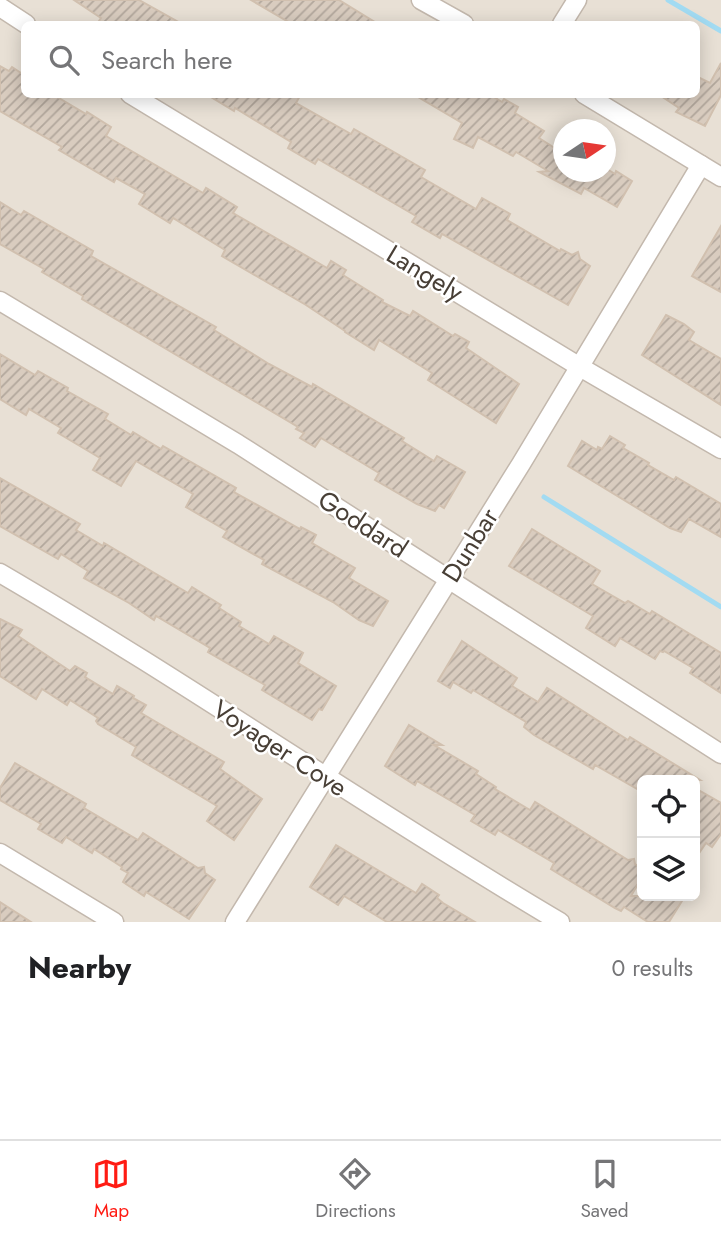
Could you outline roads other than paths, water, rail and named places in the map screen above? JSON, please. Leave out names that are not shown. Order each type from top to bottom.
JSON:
[{"type":"street","points":[[421,0],[459,21]]},
{"type":"street","points":[[564,21],[576,0]]},
{"type":"street","points":[[0,7],[21,21]]},
{"type":"street","name":"Langely","points":[[136,98],[580,367],[721,449]]},
{"type":"street","points":[[591,98],[721,177]]},
{"type":"street","name":"Dunbar","points":[[236,922],[580,367],[701,165]]},
{"type":"street","name":"Goddard","points":[[0,301],[238,444],[721,754]]},
{"type":"street","name":"Voyager Cove","points":[[0,573],[560,922]]},
{"type":"street","points":[[0,853],[114,922]]},
{"type":"waterway","points":[[668,0],[721,31]]},
{"type":"waterway","points":[[544,497],[721,607]]}]
